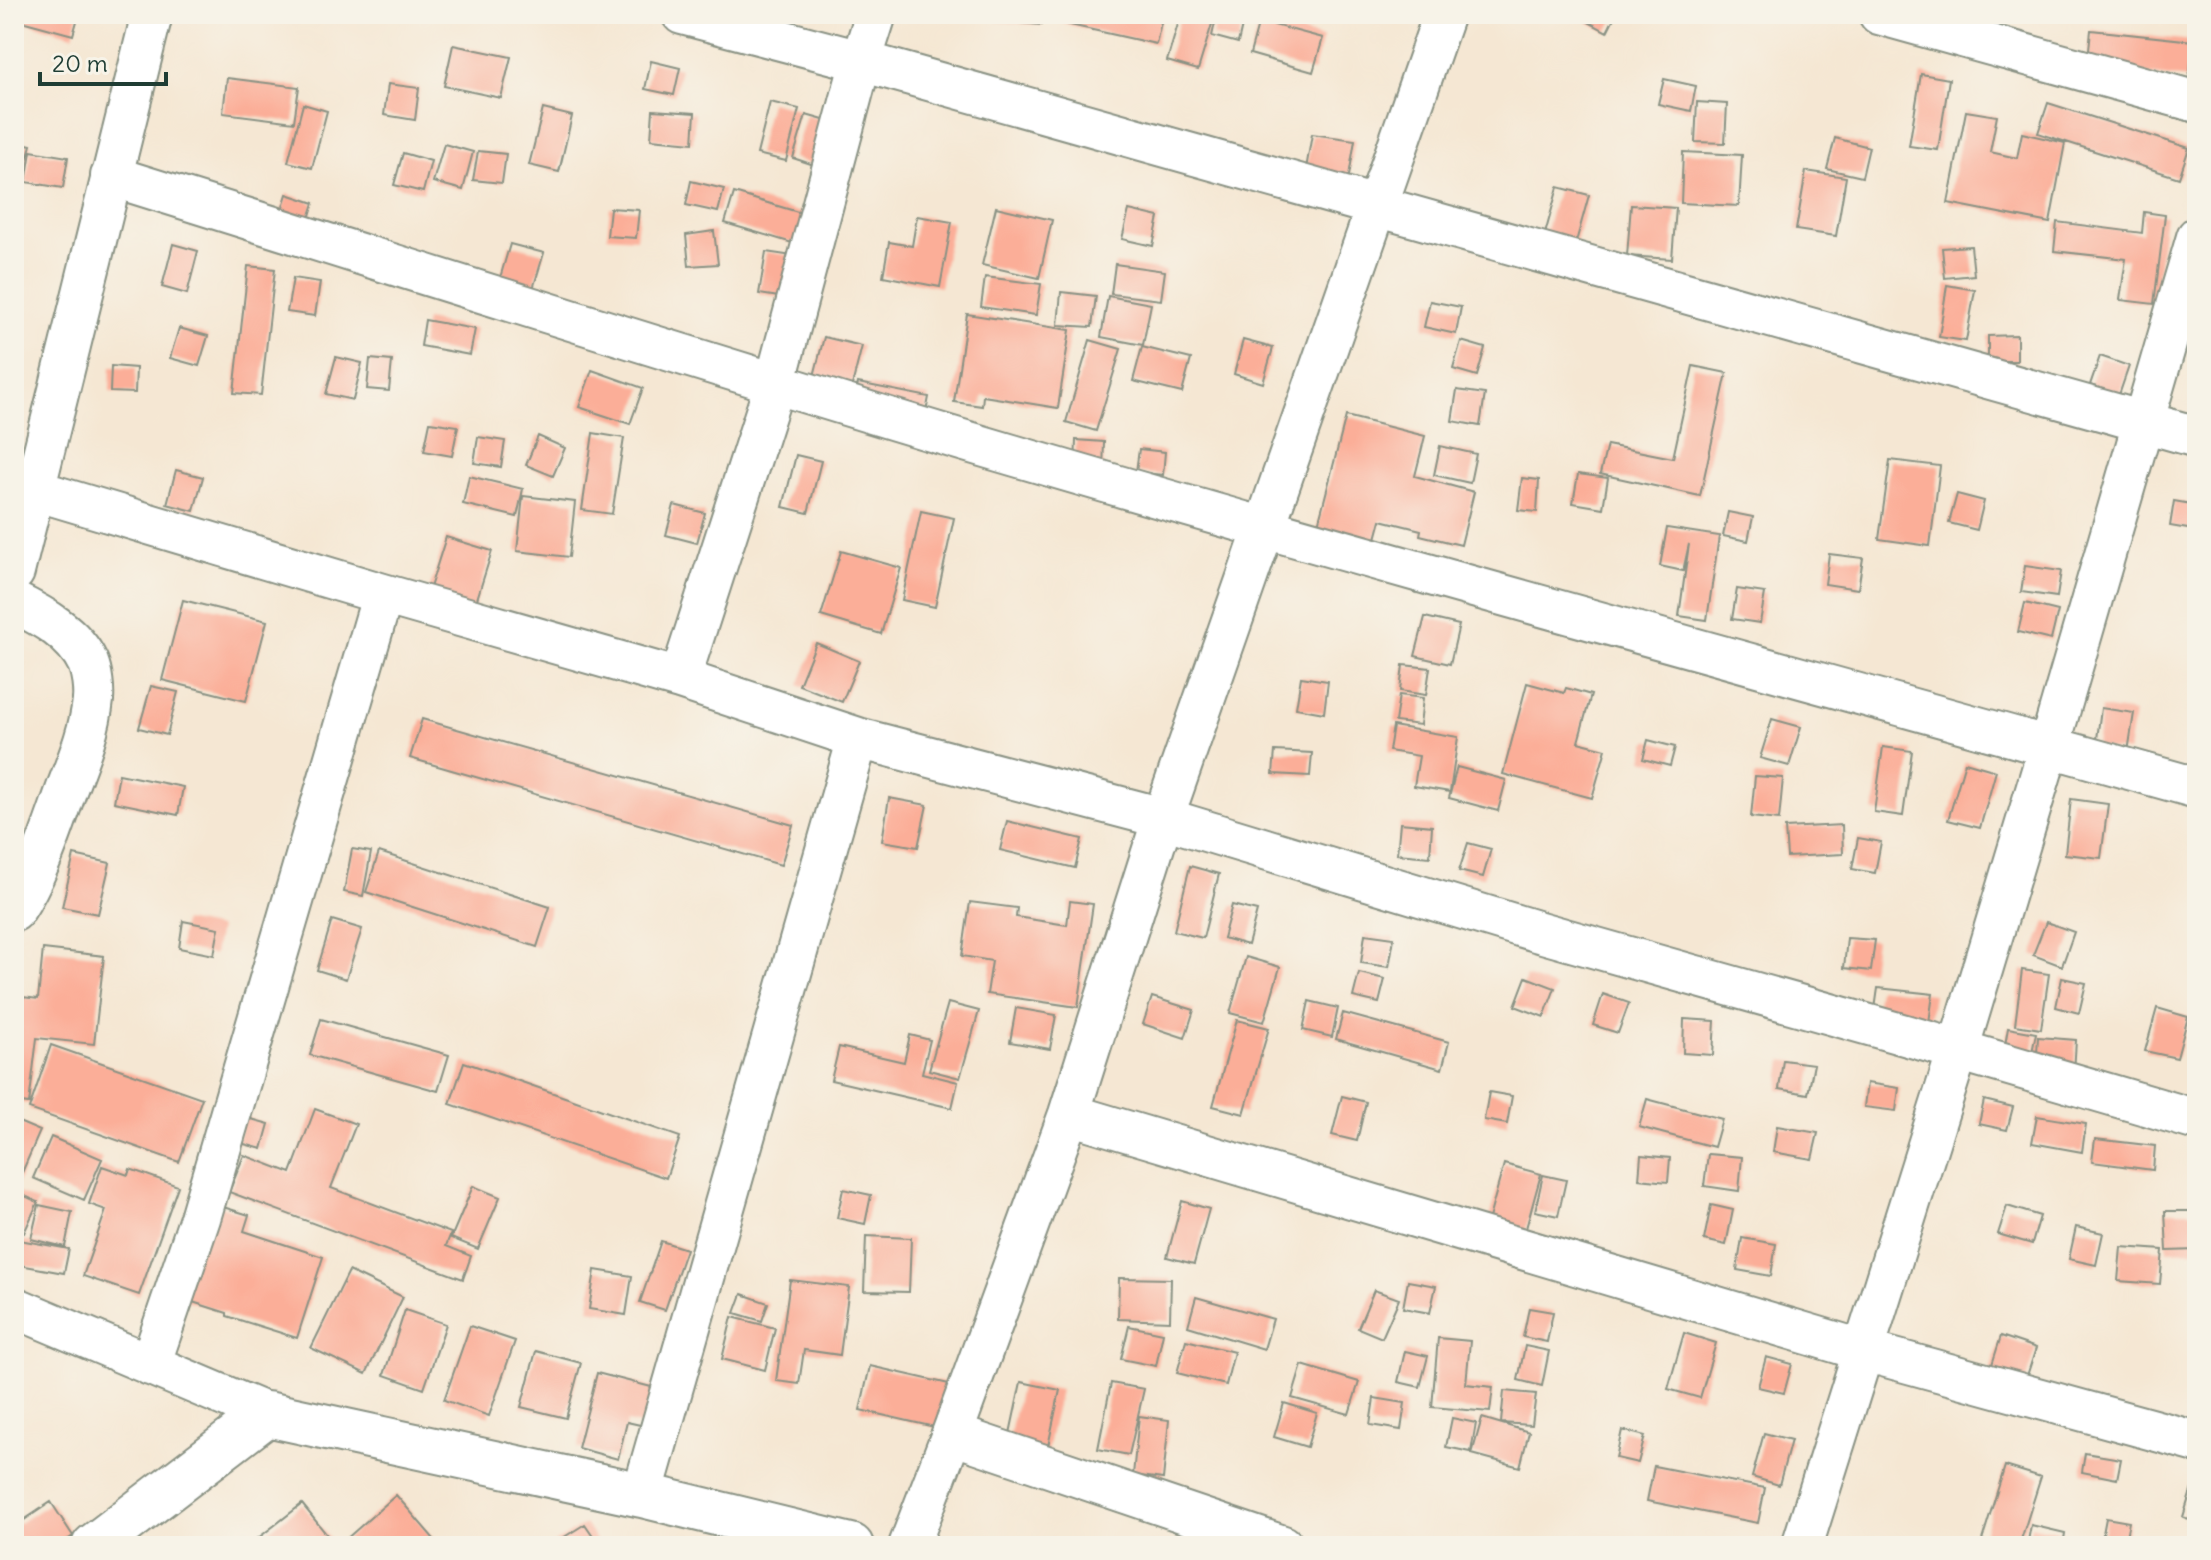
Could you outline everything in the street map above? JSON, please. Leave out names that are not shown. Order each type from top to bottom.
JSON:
[{"type":"main road","points":[[94,1546],[267,1414],[642,1495],[851,1546]]},
{"type":"street","points":[[14,572],[152,14]]},
{"type":"street","points":[[682,14],[861,61],[2197,437]]},
{"type":"street","points":[[680,679],[775,384],[876,14]]},
{"type":"street","points":[[909,1546],[1069,1114],[1163,818],[1444,14]]},
{"type":"street","points":[[1879,14],[2197,102]]},
{"type":"street","points":[[111,176],[775,384],[1266,528],[2197,788]]},
{"type":"street","points":[[1802,1546],[1958,1050],[2197,237]]},
{"type":"street","points":[[35,490],[680,679],[858,738],[1163,818],[1536,931],[2197,1120]]},
{"type":"street","points":[[150,1365],[205,1203],[383,594]]},
{"type":"street","points":[[14,602],[66,634],[79,649],[88,664],[93,697],[81,751],[37,872],[14,911]]},
{"type":"street","points":[[642,1495],[858,738]]},
{"type":"street","points":[[1069,1114],[1865,1351],[2197,1442]]},
{"type":"street","points":[[14,1307],[267,1414]]},
{"type":"street","points":[[952,1434],[1283,1546]]},
{"type":"building","points":[[14,14],[79,14],[73,35],[14,19]]},
{"type":"building","points":[[996,14],[1043,14],[1042,25],[996,21]]},
{"type":"building","points":[[1053,14],[1163,14],[1156,44],[1052,21]]},
{"type":"building","points":[[1181,14],[1215,14],[1198,70],[1167,61]]},
{"type":"building","points":[[1217,14],[1244,17],[1238,43],[1212,36]]},
{"type":"building","points":[[1285,14],[1314,14],[1312,24],[1284,19]]},
{"type":"building","points":[[1586,14],[1616,14],[1607,32],[1583,19]]},
{"type":"building","points":[[1259,21],[1323,38],[1313,72],[1250,54]]},
{"type":"building","points":[[2091,30],[2193,41],[2189,79],[2087,68]]},
{"type":"building","points":[[453,45],[511,57],[501,98],[444,86]]},
{"type":"building","points":[[651,61],[680,68],[674,95],[645,89]]},
{"type":"building","points":[[1921,74],[1949,79],[1938,150],[1909,146]]},
{"type":"building","points":[[227,78],[299,87],[294,122],[223,113]]},
{"type":"building","points":[[1664,79],[1696,86],[1691,111],[1658,104]]},
{"type":"building","points":[[388,84],[419,88],[415,120],[384,115]]},
{"type":"building","points":[[770,102],[799,109],[786,161],[757,154]]},
{"type":"building","points":[[1697,102],[1727,104],[1725,143],[1695,142]]},
{"type":"building","points":[[2048,103],[2189,148],[2179,178],[2038,133]]},
{"type":"building","points":[[303,104],[327,111],[312,168],[288,162]]},
{"type":"building","points":[[543,109],[572,116],[559,172],[529,165]]},
{"type":"building","points":[[653,110],[695,113],[693,143],[651,139]]},
{"type":"building","points":[[1966,111],[1997,116],[1990,152],[2017,158],[2022,133],[2065,143],[2050,223],[1948,203]]},
{"type":"building","points":[[806,115],[827,121],[814,165],[793,158]]},
{"type":"building","points":[[1312,134],[1355,140],[1348,182],[1305,175]]},
{"type":"building","points":[[1835,138],[1869,147],[1862,177],[1827,169]]},
{"type":"building","points":[[14,141],[31,145],[22,177],[14,175]]},
{"type":"building","points":[[444,144],[473,152],[463,190],[433,182]]},
{"type":"building","points":[[31,151],[68,157],[63,188],[26,182]]},
{"type":"building","points":[[478,151],[506,154],[502,183],[473,180]]},
{"type":"building","points":[[1683,152],[1742,155],[1739,206],[1681,203]]},
{"type":"building","points":[[403,153],[431,161],[423,192],[394,185]]},
{"type":"building","points":[[1806,171],[1846,177],[1836,236],[1796,230]]},
{"type":"building","points":[[691,181],[724,189],[718,212],[686,205]]},
{"type":"building","points":[[1558,187],[1589,195],[1576,242],[1545,234]]},
{"type":"building","points":[[734,193],[808,215],[799,245],[725,223]]},
{"type":"building","points":[[287,194],[314,203],[304,234],[277,226]]},
{"type":"building","points":[[1631,205],[1676,208],[1672,259],[1627,256]]},
{"type":"building","points":[[996,207],[1052,220],[1039,278],[982,265]]},
{"type":"building","points":[[610,208],[639,210],[636,238],[607,236]]},
{"type":"building","points":[[1129,210],[1159,217],[1153,246],[1122,239]]},
{"type":"building","points":[[2144,212],[2165,215],[2154,304],[2120,300],[2126,259],[2054,251],[2057,222],[2142,233]]},
{"type":"building","points":[[917,216],[952,222],[940,287],[883,276],[889,242],[912,246]]},
{"type":"building","points":[[714,231],[718,264],[689,266],[686,235]]},
{"type":"building","points":[[173,244],[198,251],[187,294],[162,287]]},
{"type":"building","points":[[510,244],[544,253],[528,305],[495,295]]},
{"type":"building","points":[[1971,246],[1974,275],[1945,278],[1942,248]]},
{"type":"building","points":[[766,252],[793,256],[786,298],[759,294]]},
{"type":"building","points":[[1115,264],[1165,271],[1161,300],[1111,294]]},
{"type":"building","points":[[248,266],[275,269],[261,395],[234,393]]},
{"type":"building","points":[[985,277],[1041,284],[1036,315],[981,307]]},
{"type":"building","points":[[293,278],[320,282],[315,316],[287,312]]},
{"type":"building","points":[[1947,285],[1975,290],[1966,341],[1939,337]]},
{"type":"building","points":[[1061,292],[1096,296],[1092,327],[1058,325]]},
{"type":"building","points":[[1108,296],[1151,304],[1143,345],[1101,337]]},
{"type":"building","points":[[1430,301],[1461,307],[1456,334],[1424,327]]},
{"type":"building","points":[[967,314],[1070,330],[1058,408],[983,396],[982,406],[954,402]]},
{"type":"building","points":[[425,320],[475,329],[470,355],[421,346]]},
{"type":"building","points":[[179,328],[208,336],[199,366],[170,358]]},
{"type":"building","points":[[2017,335],[2017,361],[1988,361],[1988,336]]},
{"type":"building","points":[[824,337],[862,346],[846,409],[808,400]]},
{"type":"building","points":[[1090,340],[1121,349],[1096,431],[1066,422]]},
{"type":"building","points":[[1243,340],[1273,348],[1263,383],[1234,374]]},
{"type":"building","points":[[1461,341],[1485,348],[1477,376],[1453,369]]},
{"type":"building","points":[[1142,347],[1191,359],[1182,393],[1133,381]]},
{"type":"building","points":[[2100,356],[2129,366],[2119,395],[2090,385]]},
{"type":"building","points":[[336,357],[362,363],[353,400],[326,394]]},
{"type":"building","points":[[370,359],[392,361],[389,391],[367,389]]},
{"type":"building","points":[[111,366],[136,368],[135,393],[110,392]]},
{"type":"building","points":[[1693,366],[1727,373],[1700,496],[1600,474],[1607,445],[1673,458]]},
{"type":"building","points":[[592,370],[643,388],[630,424],[579,407]]},
{"type":"building","points":[[858,383],[929,397],[923,428],[851,413]]},
{"type":"building","points":[[1457,390],[1485,394],[1480,426],[1452,421]]},
{"type":"building","points":[[14,406],[22,408],[17,430],[14,429]]},
{"type":"building","points":[[1346,416],[1425,436],[1415,476],[1474,492],[1461,545],[1420,535],[1421,530],[1381,520],[1373,550],[1315,536]]},
{"type":"building","points":[[430,422],[458,426],[452,456],[424,451]]},
{"type":"building","points":[[593,433],[624,438],[612,514],[582,510]]},
{"type":"building","points":[[538,436],[565,448],[553,476],[526,465]]},
{"type":"building","points":[[478,437],[505,441],[501,467],[474,463]]},
{"type":"building","points":[[1076,440],[1104,442],[1103,471],[1075,469]]},
{"type":"building","points":[[1440,446],[1476,454],[1470,483],[1434,475]]},
{"type":"building","points":[[1139,449],[1165,452],[1163,475],[1136,472]]},
{"type":"building","points":[[796,455],[821,461],[808,513],[783,507]]},
{"type":"building","points":[[1890,460],[1940,466],[1930,546],[1879,539]]},
{"type":"building","points":[[176,470],[203,477],[194,511],[167,504]]},
{"type":"building","points":[[1578,474],[1608,478],[1603,508],[1573,503]]},
{"type":"building","points":[[469,476],[523,489],[517,517],[463,504]]},
{"type":"building","points":[[1522,478],[1539,480],[1537,512],[1518,510]]},
{"type":"building","points":[[1957,494],[1984,501],[1977,530],[1949,523]]},
{"type":"building","points":[[523,496],[575,502],[569,557],[517,551]]},
{"type":"building","points":[[2174,501],[2197,505],[2194,530],[2170,526]]},
{"type":"building","points":[[674,505],[705,513],[697,543],[666,535]]},
{"type":"building","points":[[921,511],[954,518],[935,607],[902,600]]},
{"type":"building","points":[[1728,512],[1753,517],[1748,541],[1723,536]]},
{"type":"building","points":[[1667,528],[1719,536],[1707,620],[1679,616],[1689,544],[1683,571],[1660,566]]},
{"type":"building","points":[[446,537],[492,551],[473,612],[427,597]]},
{"type":"building","points":[[841,551],[901,568],[881,634],[821,616]]},
{"type":"building","points":[[1829,554],[1863,558],[1858,589],[1825,584]]},
{"type":"building","points":[[2025,566],[2061,571],[2057,597],[2021,592]]},
{"type":"building","points":[[1737,589],[1765,593],[1760,623],[1732,619]]},
{"type":"building","points":[[183,600],[267,621],[246,701],[162,680]]},
{"type":"building","points":[[2025,603],[2058,611],[2051,640],[2018,632]]},
{"type":"building","points":[[1425,617],[1459,625],[1450,664],[1415,656]]},
{"type":"building","points":[[816,643],[859,661],[842,702],[799,685]]},
{"type":"building","points":[[1403,665],[1430,668],[1426,695],[1400,691]]},
{"type":"building","points":[[1301,677],[1328,681],[1324,713],[1296,708]]},
{"type":"building","points":[[1527,683],[1564,693],[1566,688],[1591,695],[1578,742],[1606,749],[1592,798],[1503,774]]},
{"type":"building","points":[[151,686],[178,692],[167,735],[139,728]]},
{"type":"building","points":[[1399,695],[1423,698],[1420,725],[1395,722]]},
{"type":"building","points":[[2101,708],[2134,713],[2128,752],[2096,747]]},
{"type":"building","points":[[422,719],[793,825],[781,865],[410,758]]},
{"type":"building","points":[[1772,719],[1801,727],[1789,766],[1760,758]]},
{"type":"building","points":[[1393,726],[1458,737],[1450,792],[1414,786],[1419,756],[1389,751]]},
{"type":"building","points":[[1648,740],[1675,747],[1670,766],[1643,759]]},
{"type":"building","points":[[1883,747],[1912,751],[1903,816],[1874,812]]},
{"type":"building","points":[[1275,751],[1312,753],[1310,776],[1273,774]]},
{"type":"building","points":[[1965,762],[1996,771],[1980,828],[1948,820]]},
{"type":"building","points":[[1457,767],[1506,780],[1498,811],[1449,798]]},
{"type":"building","points":[[119,774],[183,787],[178,815],[114,802]]},
{"type":"building","points":[[1755,776],[1783,778],[1779,820],[1751,817]]},
{"type":"building","points":[[889,798],[927,805],[918,847],[882,841]]},
{"type":"building","points":[[2071,799],[2108,804],[2101,858],[2065,854]]},
{"type":"building","points":[[1007,821],[1082,839],[1075,868],[1000,850]]},
{"type":"building","points":[[1400,823],[1432,826],[1430,857],[1397,854]]},
{"type":"building","points":[[1842,825],[1843,854],[1787,857],[1785,828]]},
{"type":"building","points":[[1858,838],[1881,842],[1875,873],[1852,869]]},
{"type":"building","points":[[1468,843],[1491,849],[1483,877],[1459,871]]},
{"type":"building","points":[[352,849],[371,852],[363,896],[344,892]]},
{"type":"building","points":[[379,852],[550,907],[537,947],[366,892]]},
{"type":"building","points":[[74,855],[110,863],[98,914],[62,907]]},
{"type":"building","points":[[1190,866],[1219,874],[1203,938],[1174,931]]},
{"type":"building","points":[[1070,901],[1093,904],[1078,1007],[987,994],[992,961],[962,956],[970,902],[1017,908],[1016,917],[1067,925]]},
{"type":"building","points":[[1232,905],[1257,911],[1248,945],[1223,938]]},
{"type":"building","points":[[332,920],[362,929],[346,979],[317,970]]},
{"type":"building","points":[[183,921],[219,928],[214,955],[179,948]]},
{"type":"building","points":[[2046,922],[2074,932],[2062,966],[2033,955]]},
{"type":"building","points":[[1365,934],[1394,938],[1389,967],[1361,963]]},
{"type":"building","points":[[1847,938],[1875,940],[1871,971],[1844,968]]},
{"type":"building","points":[[43,949],[104,956],[94,1044],[37,1038],[29,1104],[14,1102],[14,996],[38,999]]},
{"type":"building","points":[[1246,957],[1280,967],[1264,1022],[1230,1013]]},
{"type":"building","points":[[2022,970],[2049,974],[2041,1029],[2015,1025]]},
{"type":"building","points":[[1359,973],[1385,979],[1379,1003],[1353,997]]},
{"type":"building","points":[[1526,977],[1555,988],[1544,1017],[1515,1006]]},
{"type":"building","points":[[2062,978],[2086,983],[2079,1013],[2056,1007]]},
{"type":"building","points":[[1878,988],[1933,994],[1929,1023],[1874,1016]]},
{"type":"building","points":[[1603,994],[1629,1003],[1618,1033],[1593,1025]]},
{"type":"building","points":[[1152,997],[1194,1010],[1185,1038],[1143,1024]]},
{"type":"building","points":[[1309,1001],[1338,1008],[1332,1037],[1303,1030]]},
{"type":"building","points":[[948,1003],[979,1011],[960,1078],[929,1070]]},
{"type":"building","points":[[1016,1008],[1056,1015],[1050,1049],[1010,1042]]},
{"type":"building","points":[[2157,1008],[2188,1017],[2177,1058],[2145,1051]]},
{"type":"building","points":[[1343,1013],[1449,1042],[1442,1069],[1336,1039]]},
{"type":"building","points":[[321,1019],[449,1055],[438,1091],[310,1055]]},
{"type":"building","points":[[1684,1019],[1715,1021],[1713,1055],[1683,1053]]},
{"type":"building","points":[[1237,1020],[1269,1028],[1244,1114],[1213,1106]]},
{"type":"building","points":[[2008,1028],[2036,1033],[2029,1067],[2002,1062]]},
{"type":"building","points":[[910,1035],[930,1040],[922,1073],[958,1082],[952,1108],[831,1080],[839,1047],[904,1062]]},
{"type":"building","points":[[2038,1037],[2076,1040],[2074,1073],[2036,1070]]},
{"type":"building","points":[[51,1045],[202,1098],[179,1162],[29,1109]]},
{"type":"building","points":[[1783,1060],[1814,1064],[1808,1094],[1779,1089]]},
{"type":"building","points":[[464,1062],[680,1137],[666,1178],[450,1104]]},
{"type":"building","points":[[1867,1083],[1899,1088],[1896,1111],[1864,1107]]},
{"type":"building","points":[[1489,1092],[1512,1096],[1507,1124],[1484,1120]]},
{"type":"building","points":[[1342,1096],[1366,1102],[1357,1141],[1332,1135]]},
{"type":"building","points":[[1647,1099],[1722,1119],[1714,1147],[1639,1127]]},
{"type":"building","points":[[1984,1100],[2013,1107],[2007,1130],[1979,1124]]},
{"type":"building","points":[[315,1109],[356,1124],[331,1188],[451,1233],[446,1246],[471,1256],[463,1279],[229,1192],[244,1155],[291,1173]]},
{"type":"building","points":[[2037,1116],[2086,1124],[2082,1152],[2032,1143]]},
{"type":"building","points":[[244,1117],[269,1124],[262,1149],[237,1142]]},
{"type":"building","points":[[14,1120],[40,1131],[14,1191]]},
{"type":"building","points":[[1777,1126],[1818,1133],[1812,1159],[1773,1152]]},
{"type":"building","points":[[51,1137],[102,1159],[84,1200],[33,1178]]},
{"type":"building","points":[[2095,1139],[2155,1146],[2153,1170],[2092,1162]]},
{"type":"building","points":[[1708,1154],[1742,1157],[1739,1191],[1704,1186]]},
{"type":"building","points":[[1641,1155],[1670,1158],[1668,1182],[1639,1179]]},
{"type":"building","points":[[1504,1164],[1541,1174],[1525,1232],[1488,1222]]},
{"type":"building","points":[[102,1166],[128,1175],[130,1169],[178,1186],[139,1295],[83,1276],[106,1210],[89,1204]]},
{"type":"building","points":[[1543,1175],[1566,1180],[1558,1216],[1535,1211]]},
{"type":"building","points":[[473,1186],[500,1197],[478,1249],[451,1238]]},
{"type":"building","points":[[843,1189],[871,1195],[865,1224],[837,1218]]},
{"type":"building","points":[[14,1191],[38,1202],[24,1233],[14,1229]]},
{"type":"building","points":[[1182,1201],[1209,1209],[1194,1264],[1167,1257]]},
{"type":"building","points":[[210,1203],[249,1215],[244,1231],[323,1257],[297,1338],[180,1298]]},
{"type":"building","points":[[39,1205],[72,1212],[65,1247],[31,1239]]},
{"type":"building","points":[[1711,1205],[1733,1210],[1726,1245],[1704,1240]]},
{"type":"building","points":[[2007,1206],[2040,1216],[2032,1244],[1998,1234]]},
{"type":"building","points":[[2165,1211],[2197,1211],[2197,1250],[2167,1251]]},
{"type":"building","points":[[2076,1227],[2103,1233],[2096,1265],[2069,1259]]},
{"type":"building","points":[[866,1236],[911,1238],[909,1292],[864,1291]]},
{"type":"building","points":[[1742,1238],[1776,1244],[1771,1276],[1737,1270]]},
{"type":"building","points":[[14,1239],[69,1249],[64,1273],[14,1264]]},
{"type":"building","points":[[661,1241],[686,1249],[665,1310],[640,1302]]},
{"type":"building","points":[[2121,1247],[2163,1250],[2160,1284],[2118,1281]]},
{"type":"building","points":[[595,1270],[632,1276],[626,1315],[589,1309]]},
{"type":"building","points":[[349,1271],[403,1297],[366,1374],[311,1348]]},
{"type":"building","points":[[1119,1278],[1171,1279],[1170,1321],[1118,1319]]},
{"type":"building","points":[[790,1280],[849,1287],[840,1355],[804,1350],[799,1384],[776,1381]]},
{"type":"building","points":[[1408,1281],[1436,1286],[1430,1313],[1403,1308]]},
{"type":"building","points":[[1374,1290],[1399,1299],[1382,1338],[1358,1328]]},
{"type":"building","points":[[742,1294],[768,1303],[762,1321],[735,1313]]},
{"type":"building","points":[[1196,1297],[1273,1319],[1264,1349],[1188,1326]]},
{"type":"building","points":[[1529,1308],[1553,1312],[1547,1342],[1523,1337]]},
{"type":"building","points":[[405,1310],[446,1324],[424,1389],[384,1375]]},
{"type":"building","points":[[732,1317],[775,1328],[765,1370],[722,1359]]},
{"type":"building","points":[[470,1326],[515,1341],[489,1416],[444,1400]]},
{"type":"building","points":[[1129,1326],[1163,1333],[1156,1366],[1121,1359]]},
{"type":"building","points":[[1684,1333],[1716,1343],[1700,1398],[1668,1389]]},
{"type":"building","points":[[2001,1336],[2036,1348],[2025,1382],[1990,1371]]},
{"type":"building","points":[[1438,1338],[1470,1341],[1466,1384],[1493,1387],[1490,1412],[1432,1407]]},
{"type":"building","points":[[1186,1340],[1234,1352],[1226,1385],[1177,1373]]},
{"type":"building","points":[[1525,1346],[1549,1351],[1542,1386],[1518,1380]]},
{"type":"building","points":[[536,1351],[581,1363],[566,1418],[521,1407]]},
{"type":"building","points":[[1405,1351],[1428,1356],[1420,1387],[1398,1382]]},
{"type":"building","points":[[1766,1357],[1792,1364],[1784,1393],[1758,1387]]},
{"type":"building","points":[[1302,1365],[1359,1382],[1349,1414],[1292,1398]]},
{"type":"building","points":[[870,1366],[949,1384],[939,1428],[860,1410]]},
{"type":"building","points":[[597,1373],[659,1389],[649,1427],[627,1422],[618,1459],[578,1448]]},
{"type":"building","points":[[1021,1382],[1060,1390],[1047,1451],[1008,1443]]},
{"type":"building","points":[[1111,1383],[1144,1389],[1129,1455],[1098,1449]]},
{"type":"building","points":[[1504,1391],[1536,1394],[1532,1425],[1501,1423]]},
{"type":"building","points":[[1374,1398],[1405,1403],[1401,1430],[1370,1425]]},
{"type":"building","points":[[1284,1403],[1317,1413],[1307,1447],[1274,1437]]},
{"type":"building","points":[[1139,1416],[1169,1420],[1163,1479],[1133,1475]]},
{"type":"building","points":[[1452,1418],[1476,1423],[1471,1452],[1446,1447]]},
{"type":"building","points":[[1482,1418],[1529,1432],[1520,1467],[1472,1454]]},
{"type":"building","points":[[1622,1430],[1645,1436],[1638,1463],[1616,1458]]},
{"type":"building","points":[[1764,1433],[1791,1440],[1779,1485],[1752,1477]]},
{"type":"building","points":[[2085,1453],[2121,1459],[2117,1479],[2082,1472]]},
{"type":"building","points":[[1654,1466],[1765,1488],[1758,1523],[1647,1501]]},
{"type":"building","points":[[2005,1466],[2041,1477],[2019,1546],[2000,1546],[1982,1540]]},
{"type":"building","points":[[2193,1485],[2197,1486],[2197,1522],[2183,1517]]},
{"type":"building","points":[[396,1495],[440,1546],[351,1546],[345,1540]]},
{"type":"building","points":[[51,1502],[73,1536],[58,1546],[14,1546],[14,1518],[18,1524]]},
{"type":"building","points":[[302,1504],[336,1546],[248,1546]]},
{"type":"building","points":[[2106,1518],[2129,1522],[2124,1546],[2101,1544]]},
{"type":"building","points":[[585,1524],[600,1546],[550,1546]]},
{"type":"building","points":[[2031,1525],[2065,1533],[2063,1546],[2027,1546]]}]
